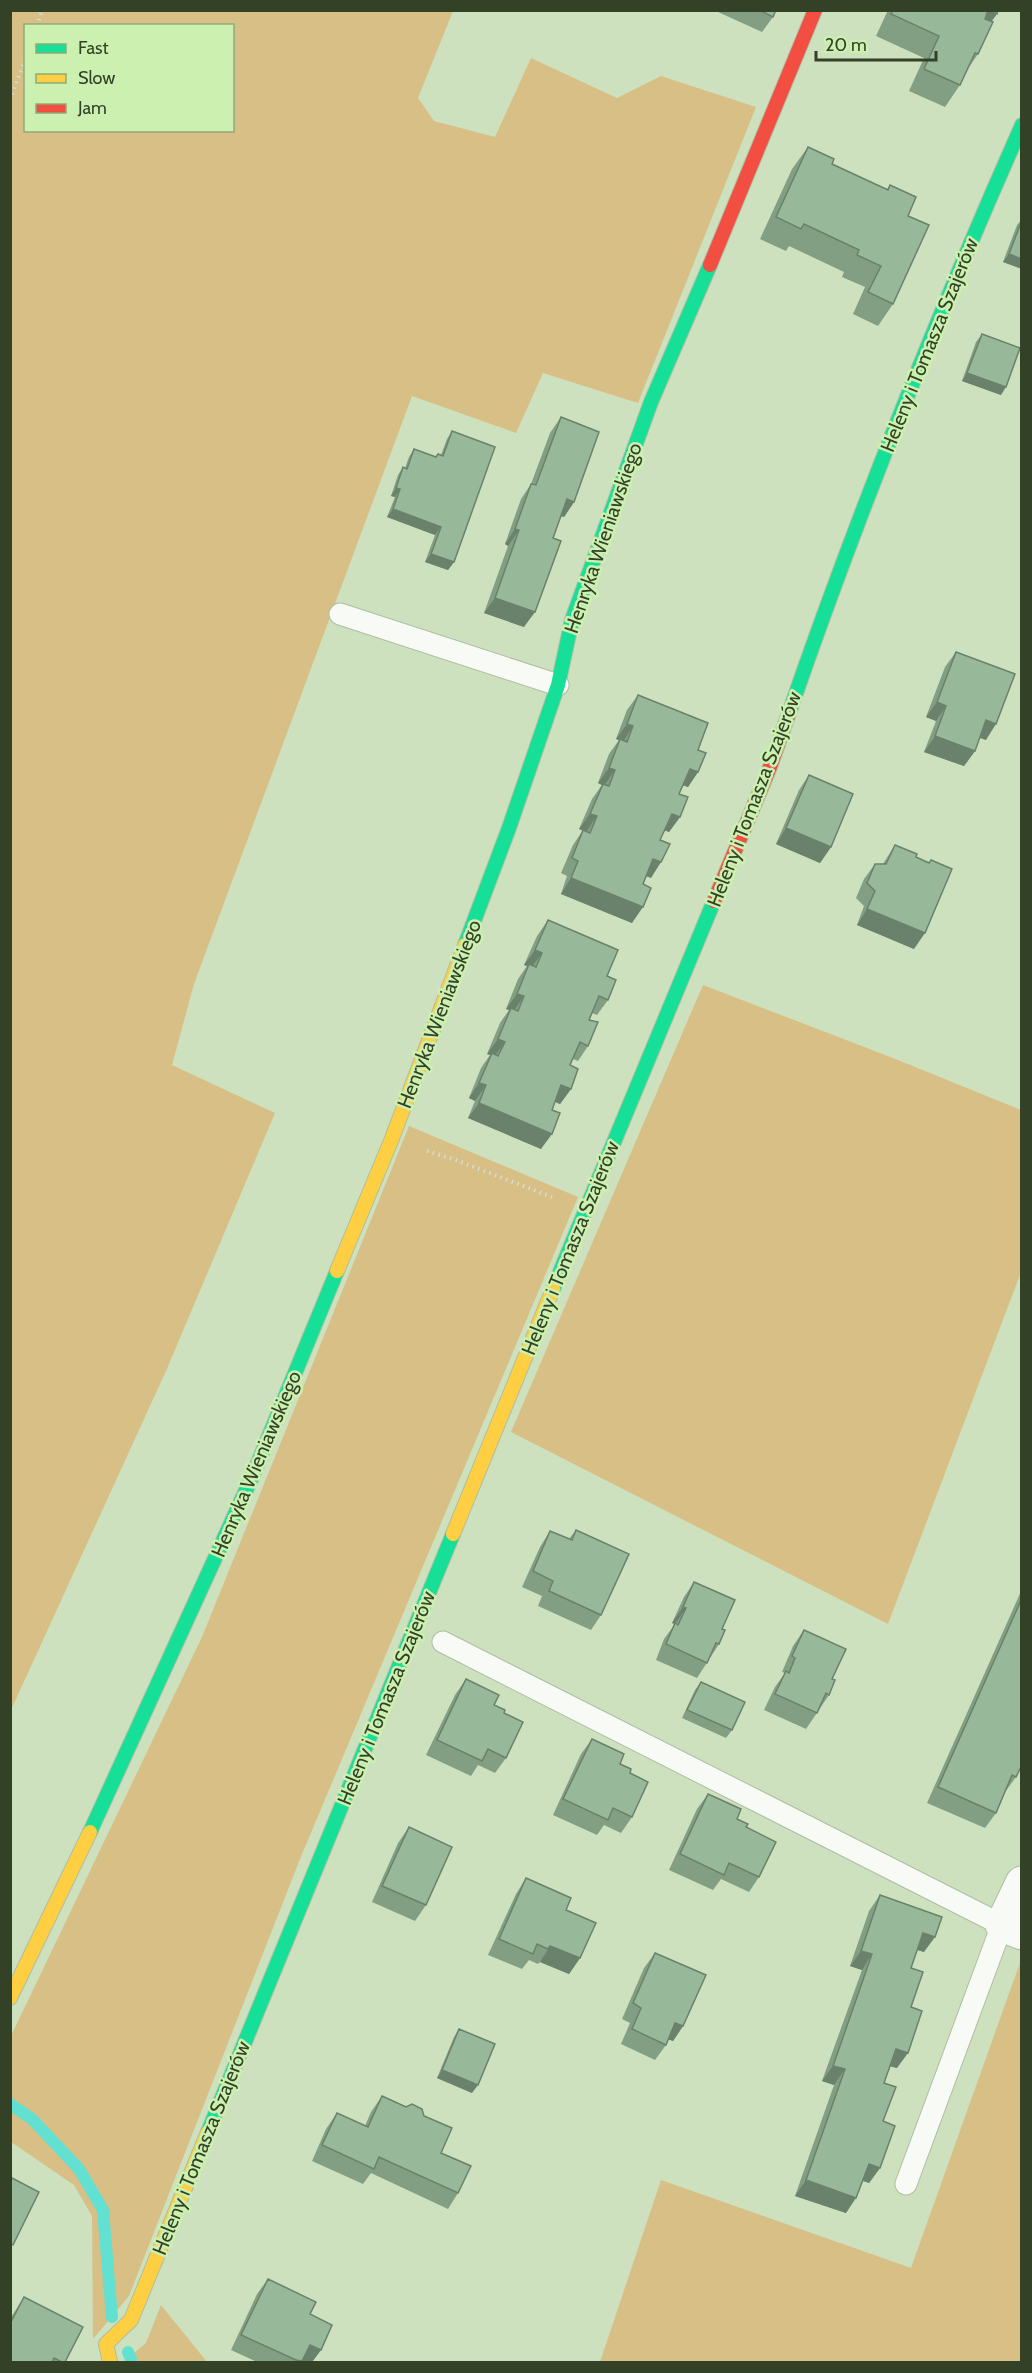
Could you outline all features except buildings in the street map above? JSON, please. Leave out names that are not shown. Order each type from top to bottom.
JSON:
[{"type":"street","name":"Henryka Wieniawskiego","points":[[10,1998],[127,1755],[248,1486],[392,1141],[509,828],[558,686],[572,620],[651,402],[816,10]]},
{"type":"street","name":"Heleny i Tomasza Szajerów","points":[[110,2362],[106,2344],[131,2320],[585,1210],[770,767],[835,580],[971,240],[1022,125]]},
{"type":"street","points":[[1012,1929],[1022,1883]]},
{"type":"lane","points":[[340,614],[558,686]]},
{"type":"lane","points":[[443,1642],[1012,1929],[906,2184]]},
{"type":"path","points":[[10,100],[24,62]]},
{"type":"path","points":[[392,1141],[453,1159],[585,1210]]},
{"type":"shaded area","points":[[10,11],[453,11],[418,98],[434,121],[495,137],[531,58],[617,98],[661,76],[756,107],[638,403],[543,373],[516,433],[412,396],[194,984],[172,1065],[275,1113],[166,1371],[11,1710]]},
{"type":"shaded area","points":[[703,985],[1021,1110],[1021,1272],[888,1624],[511,1432]]},
{"type":"shaded area","points":[[409,1126],[578,1197],[300,1859],[129,2296],[93,2339],[92,2216],[74,2185],[11,2142],[10,2038],[202,1637]]},
{"type":"shaded area","points":[[1021,1960],[1021,2362],[600,2362],[661,2180],[911,2268]]},
{"type":"shaded area","points":[[161,2305],[207,2362],[123,2362],[146,2343]]},
{"type":"waterway","points":[[10,2104],[32,2119],[79,2169],[103,2210],[112,2317]]},
{"type":"waterway","points":[[128,2352],[132,2362]]},
{"type":"traffic: fast","points":[[788,716],[814,641],[899,418],[1022,125]]},
{"type":"traffic: fast","points":[[465,945],[509,828],[558,685],[572,620],[651,402],[710,265]]},
{"type":"traffic: fast","points":[[553,1289],[714,901]]},
{"type":"traffic: fast","points":[[90,1832],[253,1475],[337,1271]]},
{"type":"traffic: fast","points":[[208,2132],[453,1534]]},
{"type":"traffic: slow","points":[[337,1271],[391,1141],[465,945]]},
{"type":"traffic: slow","points":[[453,1534],[553,1289]]},
{"type":"traffic: slow","points":[[10,1998],[90,1832]]},
{"type":"traffic: slow","points":[[110,2362],[106,2344],[131,2320],[208,2132]]},
{"type":"traffic: jam","points":[[710,265],[815,10]]},
{"type":"traffic: jam","points":[[714,901],[770,767],[788,716]]}]
